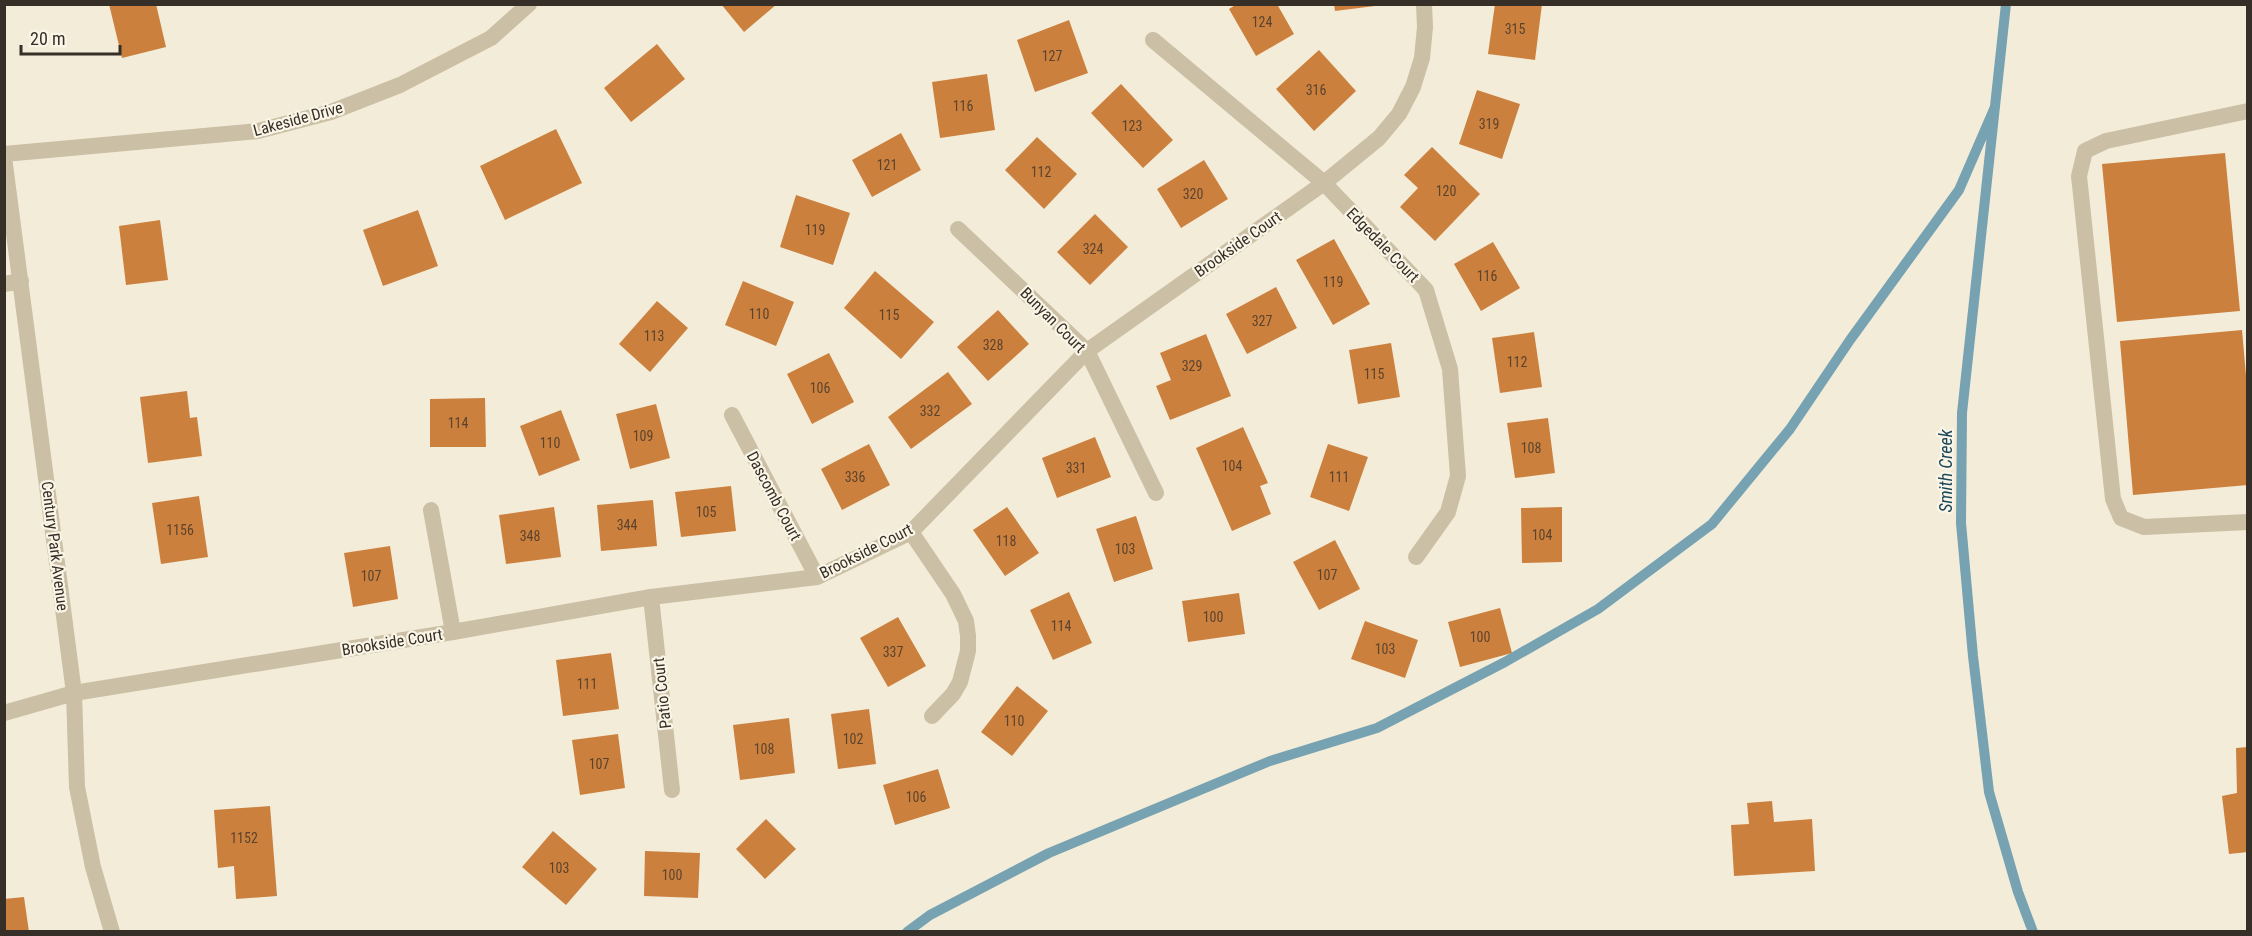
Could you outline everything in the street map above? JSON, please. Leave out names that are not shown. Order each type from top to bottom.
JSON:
[{"type":"street","name":"Lakeside Drive","points":[[4,156],[258,131],[331,112],[400,85],[490,38],[529,4]]},
{"type":"street","name":"Brookside Court","points":[[4,713],[74,693],[453,632],[651,597],[817,577],[911,532],[1087,351],[1324,183],[1379,138],[1399,114],[1413,87],[1422,58],[1425,27],[1424,4]]},
{"type":"street","name":"Edgedale Court","points":[[1153,40],[1324,183],[1426,290],[1450,369],[1458,476],[1448,512],[1416,557]]},
{"type":"street","points":[[2247,111],[2106,141],[2085,151],[2079,176],[2113,499],[2121,518],[2144,527],[2247,522]]},
{"type":"street","name":"Century Park Avenue","points":[[4,156],[13,283],[74,693],[77,787],[93,867],[112,932]]},
{"type":"street","name":"Bunyan Court","points":[[958,229],[1087,351],[1156,493]]},
{"type":"street","name":"Dascomb Court","points":[[732,415],[817,577]]},
{"type":"street","points":[[431,510],[453,632]]},
{"type":"street","points":[[911,532],[953,594],[966,621],[968,636],[968,651],[960,681],[953,694],[932,716]]},
{"type":"street","name":"Patio Court","points":[[651,597],[672,790]]},
{"type":"building","points":[[109,4],[156,4],[166,47],[122,58]]},
{"type":"building","points":[[721,4],[777,4],[744,32]]},
{"type":"building","points":[[1237,4],[1277,4],[1294,34],[1256,56],[1229,9]]},
{"type":"building","points":[[1334,4],[1375,4],[1375,6],[1335,11]]},
{"type":"building","points":[[1495,4],[1542,4],[1535,60],[1488,54]]},
{"type":"building","points":[[1069,20],[1088,73],[1035,92],[1017,40]]},
{"type":"building","points":[[657,44],[685,79],[631,122],[604,88]]},
{"type":"building","points":[[1319,50],[1356,91],[1314,131],[1276,89]]},
{"type":"building","points":[[987,74],[995,130],[940,138],[932,82]]},
{"type":"building","points":[[1121,84],[1173,140],[1143,168],[1091,113]]},
{"type":"building","points":[[1477,90],[1520,104],[1502,159],[1459,144]]},
{"type":"building","points":[[556,129],[582,183],[505,220],[480,166]]},
{"type":"building","points":[[901,133],[921,170],[872,197],[852,160]]},
{"type":"building","points":[[1037,137],[1077,174],[1044,209],[1005,170]]},
{"type":"building","points":[[1432,147],[1480,194],[1435,241],[1400,207],[1418,188],[1404,175]]},
{"type":"building","points":[[2225,153],[2240,311],[2117,322],[2102,164]]},
{"type":"building","points":[[1204,160],[1228,199],[1181,228],[1157,189]]},
{"type":"building","points":[[796,195],[850,213],[833,265],[780,247]]},
{"type":"building","points":[[418,210],[438,266],[383,286],[363,230]]},
{"type":"building","points":[[1095,214],[1128,247],[1090,285],[1057,252]]},
{"type":"building","points":[[160,220],[168,280],[126,285],[119,226]]},
{"type":"building","points":[[1334,239],[1370,304],[1333,325],[1296,260]]},
{"type":"building","points":[[1493,242],[1520,288],[1481,311],[1454,264]]},
{"type":"building","points":[[875,271],[934,322],[901,359],[844,308]]},
{"type":"building","points":[[743,281],[794,302],[776,346],[725,325]]},
{"type":"building","points":[[1276,287],[1297,328],[1247,354],[1226,314]]},
{"type":"building","points":[[657,301],[688,328],[650,372],[619,344]]},
{"type":"building","points":[[998,310],[1029,344],[988,381],[957,347]]},
{"type":"building","points":[[2242,330],[2248,398],[2248,485],[2133,495],[2120,341]]},
{"type":"building","points":[[1534,332],[1542,387],[1500,393],[1492,338]]},
{"type":"building","points":[[1206,334],[1231,396],[1170,420],[1156,386],[1171,380],[1160,353]]},
{"type":"building","points":[[1391,343],[1400,397],[1358,404],[1349,350]]},
{"type":"building","points":[[829,353],[854,402],[812,424],[787,374]]},
{"type":"building","points":[[948,372],[972,404],[911,449],[888,417]]},
{"type":"building","points":[[187,391],[190,418],[197,417],[202,456],[148,463],[140,397]]},
{"type":"building","points":[[485,398],[486,447],[430,447],[430,399]]},
{"type":"building","points":[[656,404],[670,458],[630,469],[616,414]]},
{"type":"building","points":[[561,410],[580,460],[539,476],[520,426]]},
{"type":"building","points":[[1548,418],[1555,473],[1515,478],[1507,423]]},
{"type":"building","points":[[1243,427],[1268,483],[1260,486],[1271,514],[1232,531],[1196,448]]},
{"type":"building","points":[[1095,437],[1111,477],[1057,498],[1042,458]]},
{"type":"building","points":[[869,444],[890,485],[842,510],[821,469]]},
{"type":"building","points":[[1328,444],[1368,457],[1349,511],[1310,497]]},
{"type":"building","points":[[731,486],[736,531],[681,537],[675,492]]},
{"type":"building","points":[[199,496],[208,557],[161,564],[152,503]]},
{"type":"building","points":[[653,500],[657,546],[601,551],[597,505]]},
{"type":"building","points":[[554,507],[561,557],[506,564],[499,515]]},
{"type":"building","points":[[1007,507],[1039,553],[1005,576],[973,530]]},
{"type":"building","points":[[1562,507],[1562,562],[1522,563],[1521,508]]},
{"type":"building","points":[[1136,516],[1153,569],[1114,582],[1096,529]]},
{"type":"building","points":[[1335,540],[1360,589],[1319,610],[1293,562]]},
{"type":"building","points":[[390,546],[398,599],[353,607],[344,553]]},
{"type":"building","points":[[1069,592],[1092,643],[1053,660],[1030,610]]},
{"type":"building","points":[[1239,593],[1245,634],[1188,642],[1182,601]]},
{"type":"building","points":[[1500,608],[1512,653],[1460,667],[1448,622]]},
{"type":"building","points":[[898,617],[926,666],[888,687],[860,638]]},
{"type":"building","points":[[1365,621],[1418,640],[1405,678],[1351,659]]},
{"type":"building","points":[[611,653],[619,709],[563,716],[556,660]]},
{"type":"building","points":[[1017,686],[1048,711],[1012,756],[981,732]]},
{"type":"building","points":[[869,709],[876,764],[838,769],[831,714]]},
{"type":"building","points":[[789,718],[795,773],[740,780],[733,725]]},
{"type":"building","points":[[618,734],[625,788],[580,795],[572,740]]},
{"type":"building","points":[[2248,747],[2248,852],[2229,854],[2222,796],[2237,793],[2236,748]]},
{"type":"building","points":[[938,769],[950,808],[895,825],[883,785]]},
{"type":"building","points":[[1772,801],[1774,822],[1812,819],[1815,871],[1734,876],[1731,825],[1749,824],[1747,803]]},
{"type":"building","points":[[270,806],[277,896],[236,899],[234,866],[218,868],[214,810]]},
{"type":"building","points":[[766,819],[796,849],[765,879],[736,849]]},
{"type":"building","points":[[553,831],[597,869],[566,905],[522,867]]},
{"type":"building","points":[[645,851],[700,853],[698,898],[644,896]]},
{"type":"building","points":[[24,897],[29,932],[4,932],[4,899]]},
{"type":"waterway","name":"Smith Creek","points":[[2006,4],[1962,413],[1961,523],[1973,656],[1989,792],[2018,892],[2033,932]]},
{"type":"waterway","points":[[907,932],[930,915],[1049,853],[1270,761],[1377,728],[1505,662],[1598,609],[1712,524],[1790,429],[1850,340],[1959,190],[1995,107]]}]
